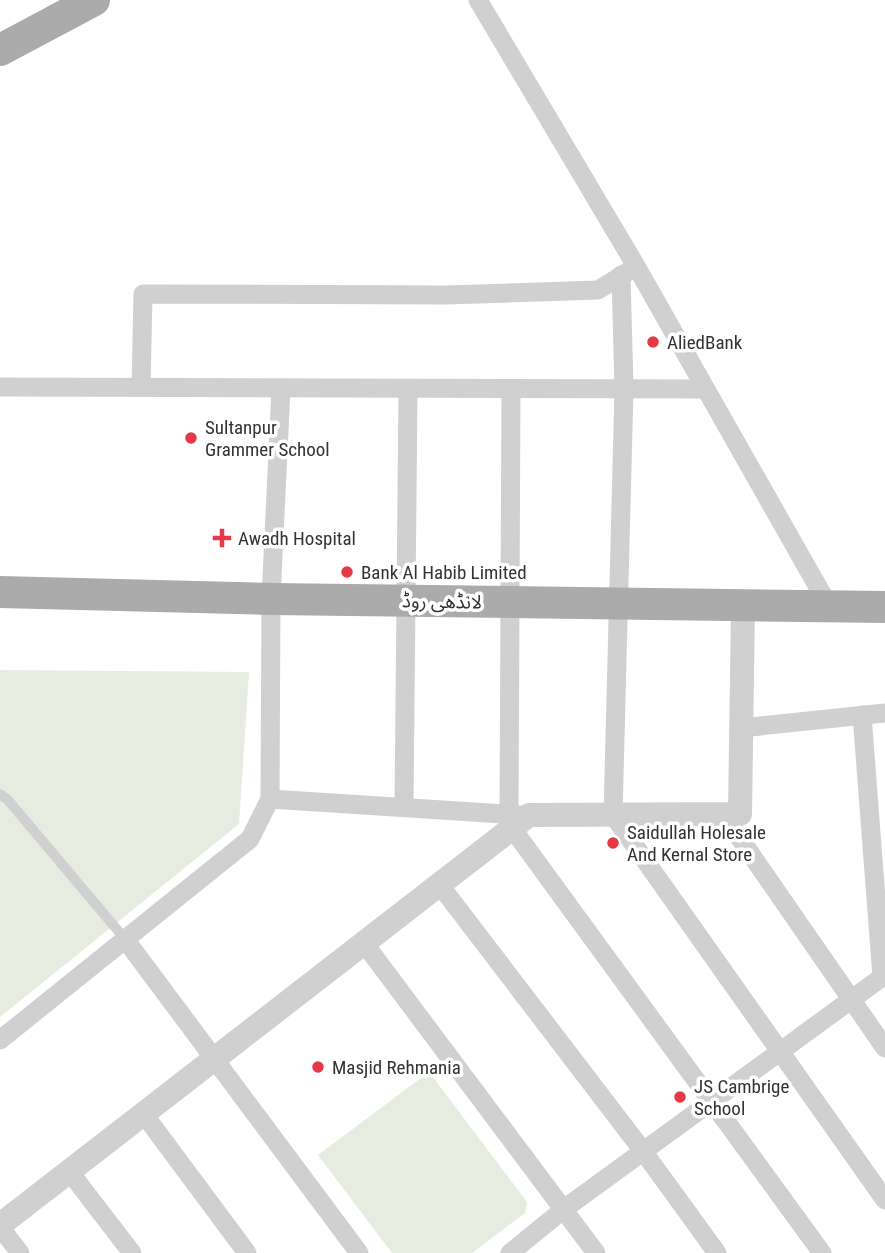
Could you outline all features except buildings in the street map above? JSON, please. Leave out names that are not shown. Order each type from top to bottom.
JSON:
[{"type":"main road","points":[[0,50],[94,0]]},
{"type":"main road","name":"لانڈھی روڈ","points":[[0,592],[271,599],[885,607]]},
{"type":"street","points":[[478,0],[628,271],[704,389],[831,608]]},
{"type":"street","points":[[141,387],[143,294],[446,295],[598,290],[628,271]]},
{"type":"street","points":[[628,271],[613,815],[885,1200]]},
{"type":"street","points":[[0,387],[704,389]]},
{"type":"street","points":[[0,1040],[250,839],[270,799],[271,599],[281,388]]},
{"type":"street","points":[[404,807],[408,388]]},
{"type":"street","points":[[511,389],[510,601],[516,819],[822,1253]]},
{"type":"street","points":[[270,799],[404,807],[516,819],[740,814],[743,606]]},
{"type":"street","points":[[741,728],[885,713]]},
{"type":"street","points":[[510,1253],[564,1209],[884,976],[862,715]]},
{"type":"street","points":[[723,814],[885,1048]]},
{"type":"street","points":[[20,1253],[0,1226],[439,884],[516,819]]},
{"type":"street","points":[[439,884],[643,1151],[717,1253]]},
{"type":"street","points":[[125,939],[359,1253]]},
{"type":"street","points":[[364,943],[596,1253]]},
{"type":"street","points":[[143,1113],[247,1253]]},
{"type":"street","points":[[69,1171],[132,1253]]},
{"type":"lane","points":[[0,794],[125,939]]},
{"type":"shaded area","points":[[0,670],[249,672],[239,824],[0,1017]]},
{"type":"shaded area","points":[[429,1072],[527,1202],[525,1213],[472,1253],[392,1253],[318,1155]]},
{"type":"place","name":"AliedBank","points":[[653,342]]},
{"type":"place","name":"Sultanpur Grammer School","points":[[191,438]]},
{"type":"place","name":"Awadh Hospital","points":[[222,538]]},
{"type":"place","name":"Bank Al Habib Limited","points":[[347,572]]},
{"type":"place","name":"Saidullah Holesale And Kernal Store","points":[[613,843]]},
{"type":"place","name":"Masjid Rehmania","points":[[318,1067]]},
{"type":"place","name":"JS Cambrige School","points":[[680,1097]]}]
